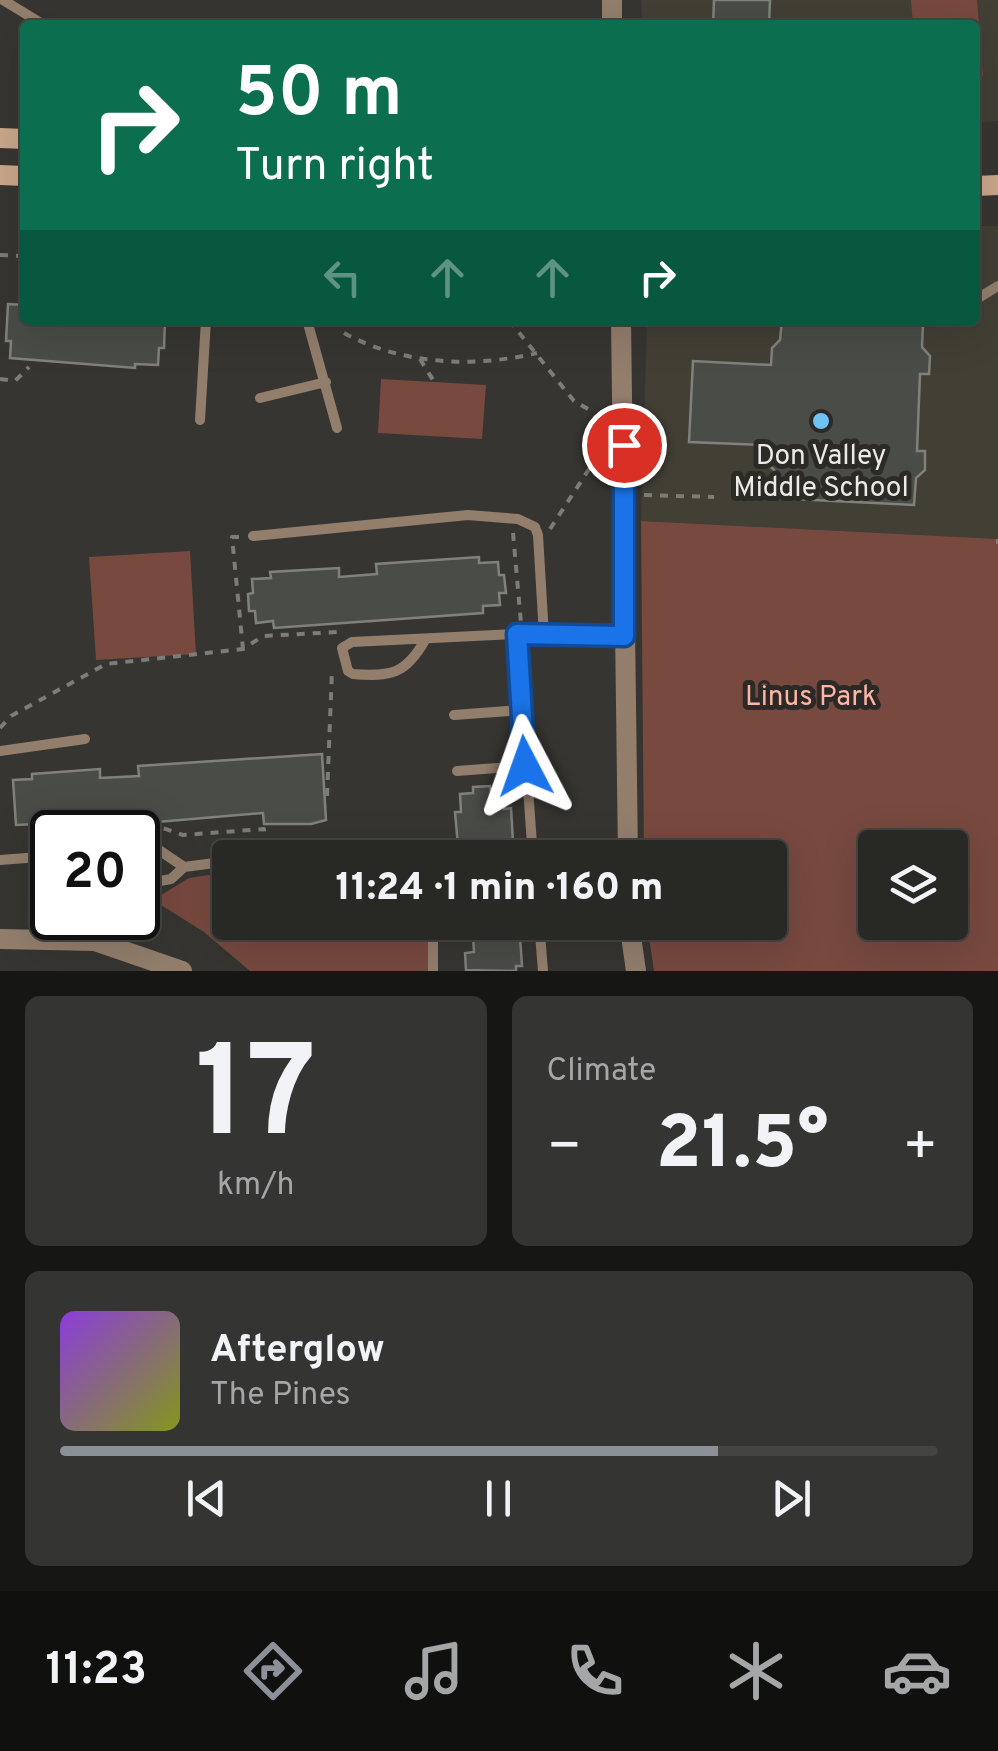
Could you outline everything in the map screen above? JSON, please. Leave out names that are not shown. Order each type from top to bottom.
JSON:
[{"type":"street","points":[[621,325],[628,840]]},
{"type":"street","points":[[0,939],[95,941],[182,971]]},
{"type":"street","points":[[632,940],[636,971]]},
{"type":"lane","points":[[3,0],[36,20]]},
{"type":"lane","points":[[200,420],[206,325]]},
{"type":"lane","points":[[309,325],[337,428]]},
{"type":"lane","points":[[260,398],[326,382]]},
{"type":"lane","points":[[254,536],[468,516],[512,518],[535,528],[544,636]]},
{"type":"lane","points":[[425,640],[414,660],[399,672],[353,674],[341,655],[342,648],[352,642],[425,640],[516,629],[544,636],[624,636]]},
{"type":"lane","points":[[516,629],[531,840]]},
{"type":"lane","points":[[454,715],[522,710]]},
{"type":"lane","points":[[0,752],[84,738]]},
{"type":"lane","points":[[457,771],[525,766]]},
{"type":"lane","points":[[160,851],[184,867]]},
{"type":"lane","points":[[0,860],[30,858]]},
{"type":"lane","points":[[160,882],[171,880],[184,867],[212,863]]},
{"type":"lane","points":[[433,940],[433,971]]},
{"type":"lane","points":[[540,940],[543,971]]},
{"type":"path","points":[[513,325],[574,402],[593,412]]},
{"type":"path","points":[[344,333],[368,347],[458,364],[493,364],[538,353]]},
{"type":"path","points":[[418,356],[433,380]]},
{"type":"path","points":[[0,379],[15,381],[29,367]]},
{"type":"path","points":[[539,545],[596,460]]},
{"type":"path","points":[[624,492],[714,498]]},
{"type":"path","points":[[512,518],[521,624],[516,629]]},
{"type":"path","points":[[242,649],[232,537],[254,536]]},
{"type":"path","points":[[0,728],[11,716],[106,664],[242,649],[263,636],[350,632]]},
{"type":"path","points":[[327,796],[332,669]]},
{"type":"path","points":[[160,828],[182,834],[264,829],[263,840]]},
{"type":"shaded area","points":[[641,0],[998,0],[998,121],[980,123],[980,20],[642,20]]},
{"type":"shaded area","name":"Don Valley Middle School","points":[[980,226],[998,226],[998,539],[641,521],[647,325],[980,325]]},
{"type":"green space","points":[[911,0],[977,0],[979,20],[913,20]]},
{"type":"green space","points":[[381,379],[486,385],[482,439],[378,433]]},
{"type":"green space","name":"Linus Park","points":[[641,521],[998,539],[998,971],[654,971],[649,940],[787,940],[787,840],[644,840]]},
{"type":"green space","points":[[190,551],[196,654],[96,660],[89,557]]},
{"type":"green space","points":[[212,875],[212,939],[160,904],[160,896],[189,878]]},
{"type":"green space","points":[[213,940],[432,940],[435,971],[250,971]]},
{"type":"building","points":[[714,0],[770,0],[769,20],[713,20]]},
{"type":"building","points":[[8,304],[20,305],[20,325],[165,325],[164,348],[159,348],[158,365],[135,364],[135,368],[10,358],[11,341],[6,341]]},
{"type":"building","points":[[782,325],[923,325],[922,347],[930,356],[929,374],[920,374],[917,451],[925,451],[925,470],[916,478],[914,505],[774,498],[775,471],[766,462],[767,445],[689,442],[693,361],[771,365],[772,348],[780,340]]},
{"type":"building","points":[[479,557],[479,563],[498,562],[506,593],[499,593],[500,605],[483,606],[483,613],[274,628],[273,621],[256,623],[255,611],[249,611],[252,579],[271,578],[270,572],[339,568],[339,577],[377,574],[376,564]]},
{"type":"building","points":[[322,754],[326,820],[311,824],[264,824],[263,813],[160,822],[160,810],[30,810],[30,824],[16,825],[13,780],[32,779],[32,774],[100,769],[100,778],[139,776],[138,766]]},
{"type":"building","points":[[490,786],[491,792],[503,791],[504,809],[511,808],[513,840],[457,840],[455,812],[461,812],[460,794],[473,793],[473,787]]},
{"type":"building","points":[[473,940],[520,940],[522,966],[516,966],[516,971],[466,970],[465,953],[474,952]]},
{"type":"place","name":"Don Valley Middle School","points":[[821,421]]},
{"type":"route","points":[[525,766],[517,634],[624,636],[624,445]]}]
